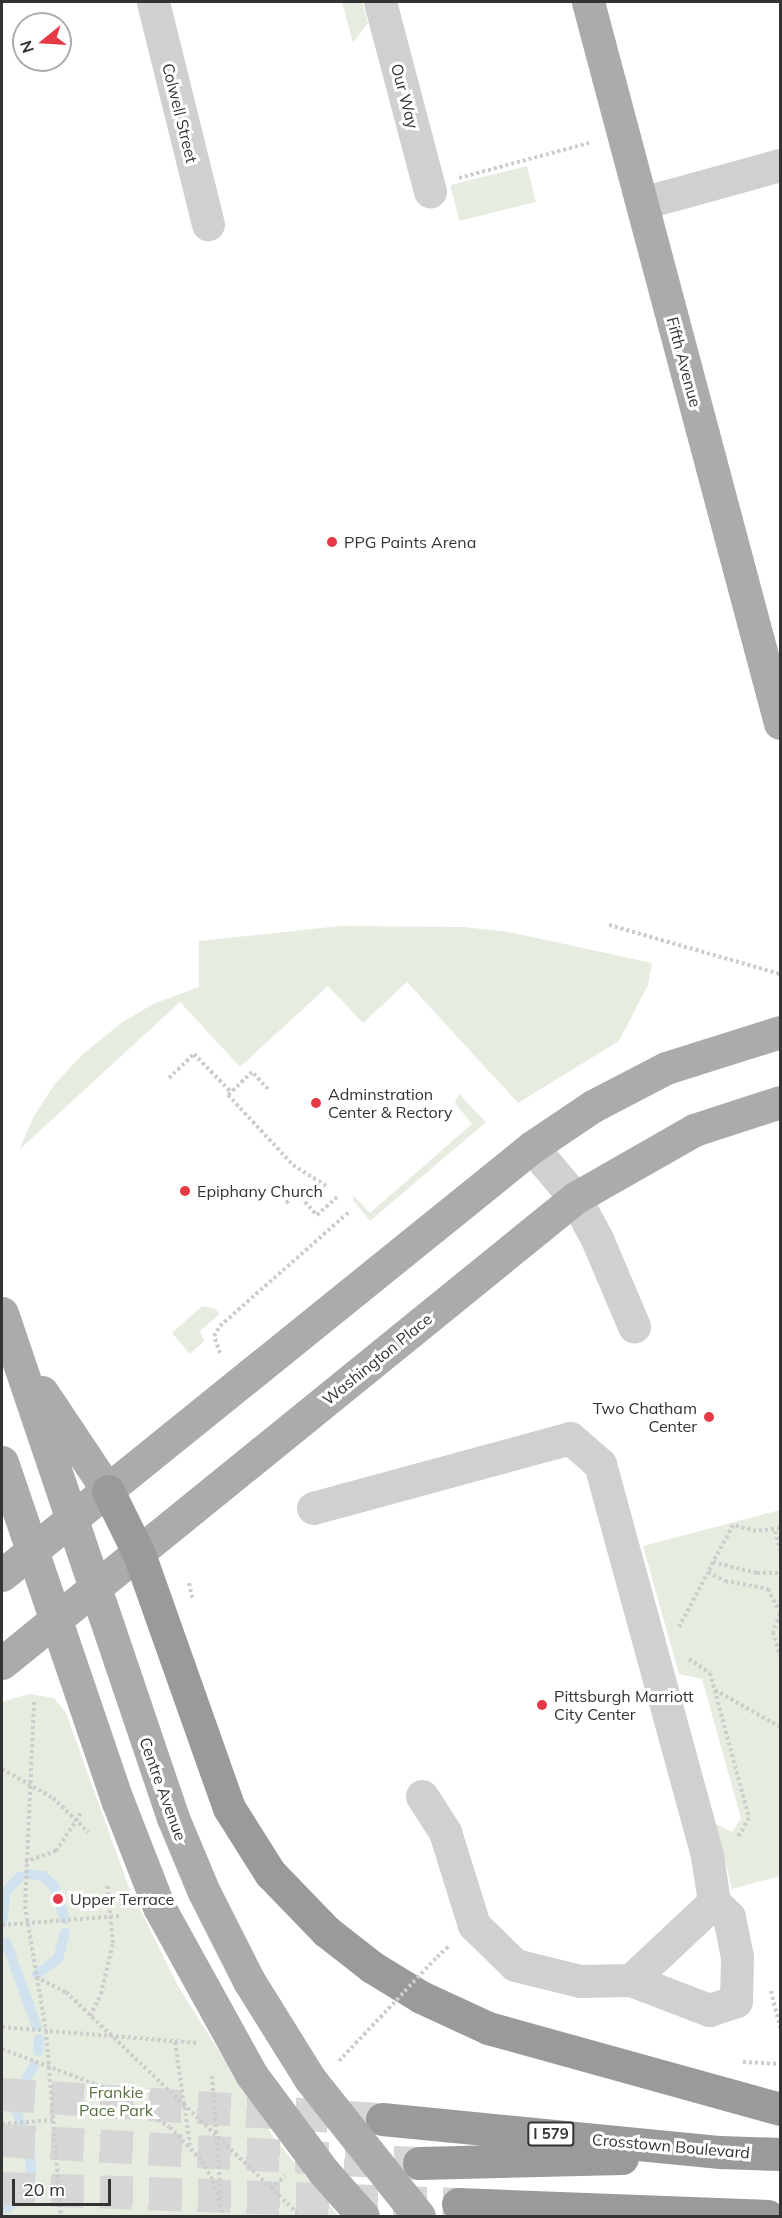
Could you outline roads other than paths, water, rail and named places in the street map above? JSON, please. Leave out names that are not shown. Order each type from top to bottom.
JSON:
[{"type":"highway","points":[[108,1491],[139,1554],[229,1808],[270,1873],[326,1931],[372,1967],[421,1997],[488,2028],[780,2109]]},
{"type":"highway","name":"Crosstown Boulevard","points":[[382,2119],[720,2152],[780,2154]]},
{"type":"highway","points":[[419,2163],[555,2162],[720,2152]]},
{"type":"highway","points":[[458,2204],[768,2217]]},
{"type":"main road","name":"Fifth Avenue","points":[[588,2],[780,723]]},
{"type":"main road","points":[[2,1575],[73,1521],[532,1147],[593,1106],[666,1068],[780,1032]]},
{"type":"main road","name":"Washington Place","points":[[2,1663],[575,1198],[694,1130],[780,1102]]},
{"type":"main road","points":[[6,1328],[108,1491]]},
{"type":"main road","name":"Centre Avenue","points":[[6,1328],[172,1818],[204,1892],[249,1981],[321,2074],[419,2217]]},
{"type":"main road","points":[[2,1462],[54,1620],[159,1907],[251,2074],[323,2171],[363,2217]]},
{"type":"lane","name":"Colwell Street","points":[[153,2],[208,224]]},
{"type":"lane","name":"Our Way","points":[[385,3],[444,185]]},
{"type":"lane","points":[[642,203],[780,165]]},
{"type":"lane","points":[[532,1147],[575,1198],[597,1239],[634,1326]]},
{"type":"lane","points":[[313,1508],[570,1438],[600,1464],[707,1856],[714,1902],[729,1917],[737,1957],[736,2001],[709,2010],[631,1980],[579,1981],[515,1965],[474,1925],[445,1832],[423,1796]]},
{"type":"lane","points":[[631,1980],[714,1902]]},
{"type":"waterway","points":[[28,1874],[43,1876],[54,1886],[65,1919]]},
{"type":"waterway","points":[[2,1922],[6,1891],[21,1876]]},
{"type":"waterway","points":[[37,1974],[58,1959],[65,1933]]},
{"type":"waterway","points":[[6,1942],[37,2027]]},
{"type":"waterway","points":[[38,2051],[39,2039]]},
{"type":"waterway","points":[[6,2209],[17,2201],[31,2176],[30,2150],[16,2110],[19,2091],[34,2066]]},
{"type":"tunnel","points":[[2,2094],[382,2119]]},
{"type":"tunnel","points":[[2,2140],[419,2163]]},
{"type":"tunnel","points":[[2,2188],[458,2204]]},
{"type":"place","name":"PPG Paints Arena","points":[[332,542]]},
{"type":"place","name":"Adminstration Center & Rectory","points":[[316,1103]]},
{"type":"place","name":"Epiphany Church","points":[[185,1191]]},
{"type":"place","name":"Two Chatham Center","points":[[709,1417]]},
{"type":"place","name":"Pittsburgh Marriott City Center","points":[[542,1705]]},
{"type":"place","name":"Upper Terrace","points":[[58,1899]]},
{"type":"park label","name":"Frankie Pace Park","points":[[116,2101]]}]
